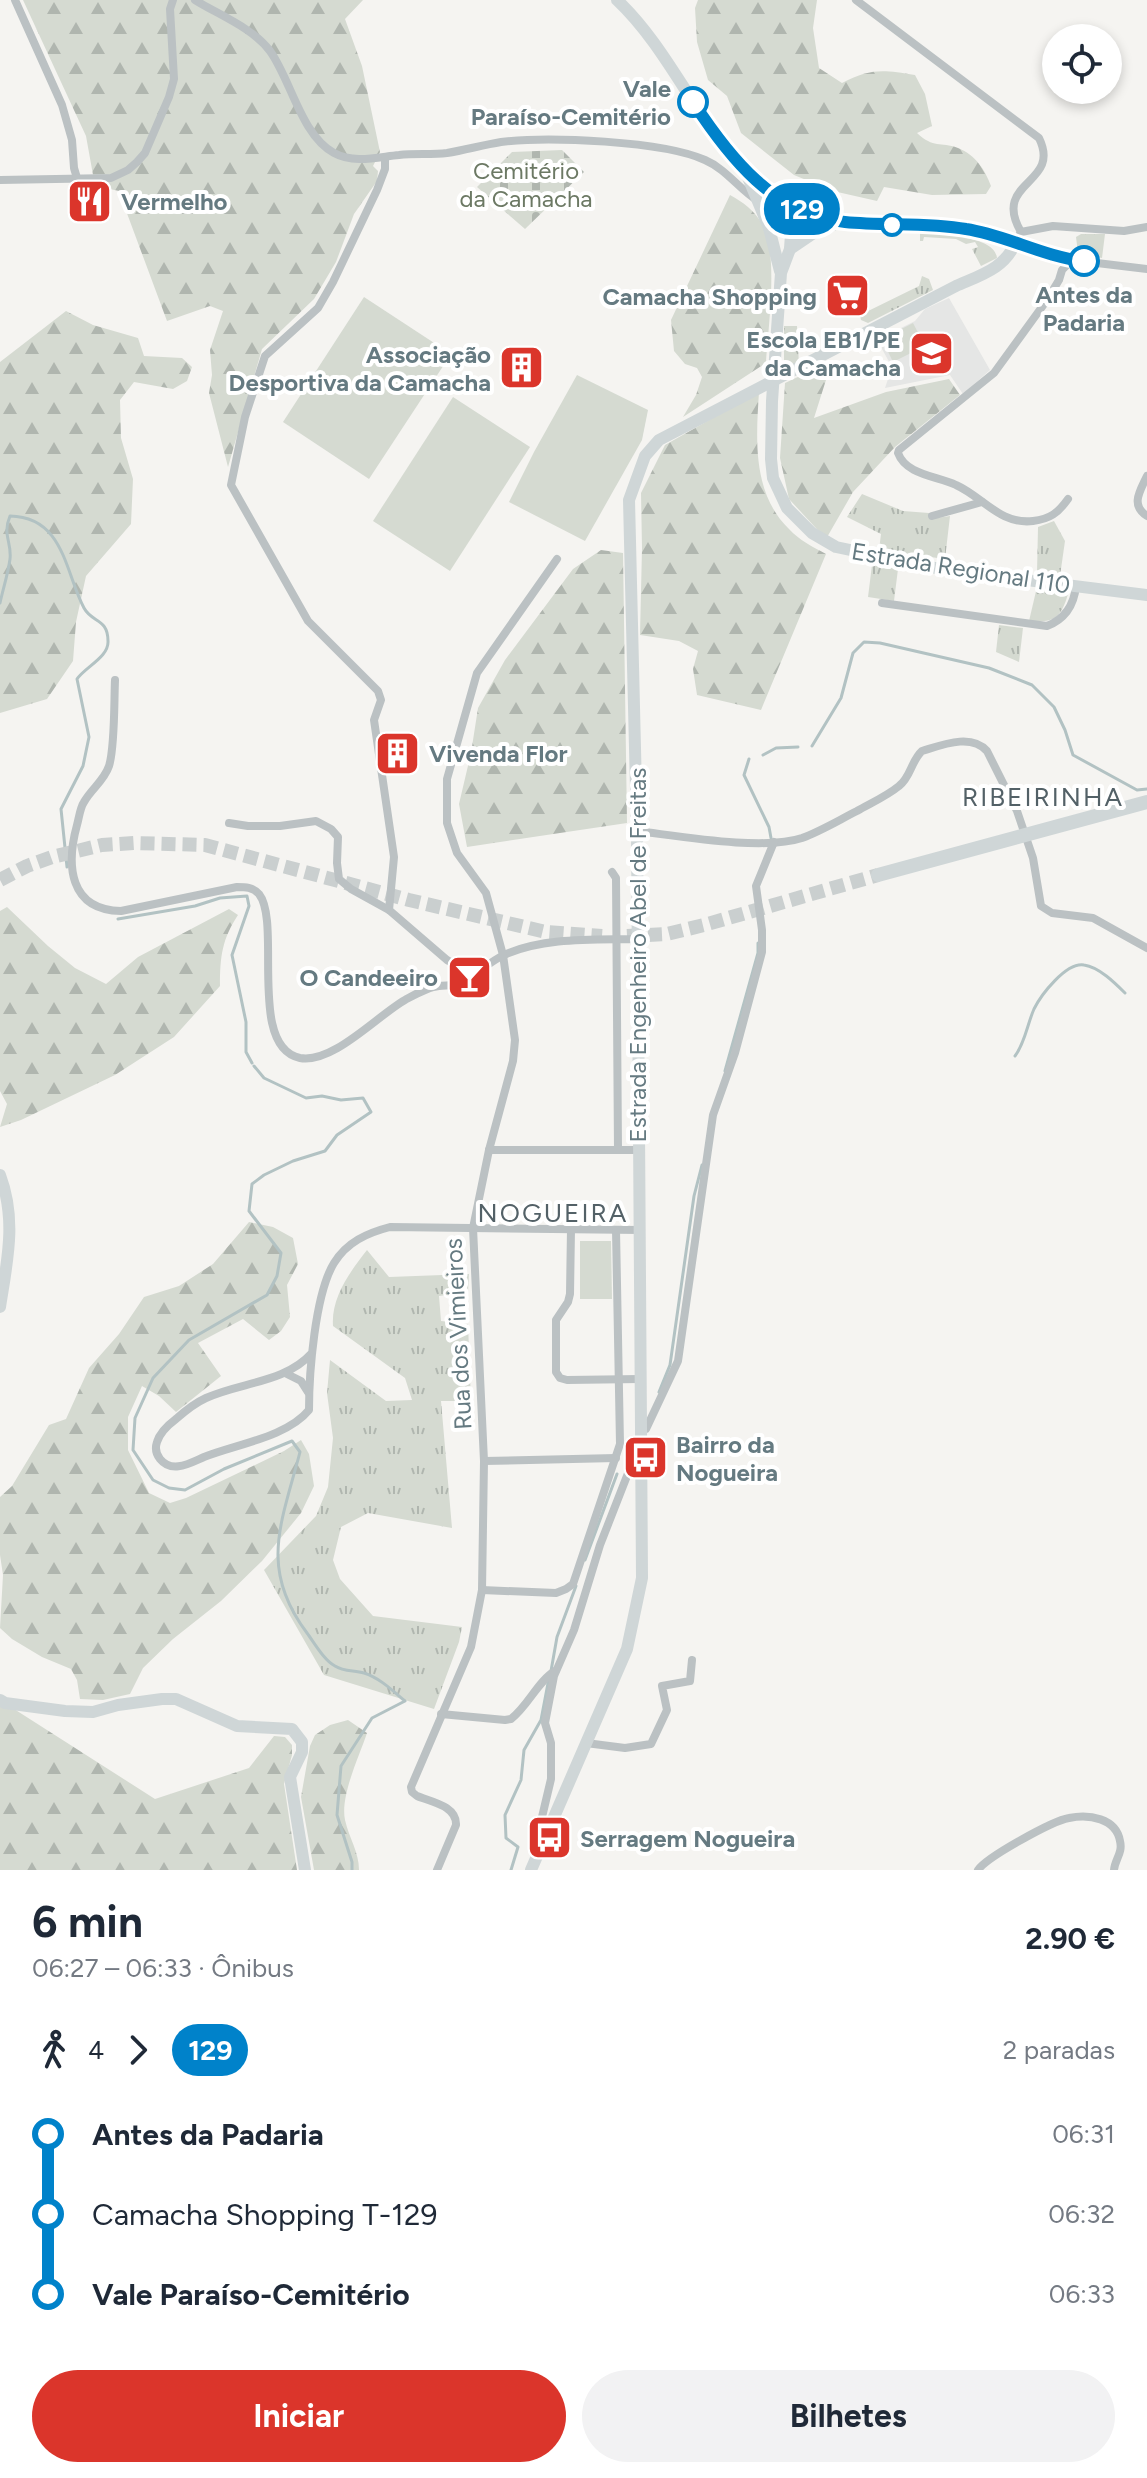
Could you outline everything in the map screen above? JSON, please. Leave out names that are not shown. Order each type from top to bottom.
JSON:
[{"type":"main road","points":[[617,0],[650,37],[707,124],[746,173],[793,205],[841,222],[955,227],[1019,237]]},
{"type":"main road","name":"Estrada Regional 110","points":[[746,173],[771,232],[781,273]]},
{"type":"main road","points":[[793,205],[779,215],[771,232],[790,249],[818,230],[841,222]]},
{"type":"main road","name":"Estrada Regional 110","points":[[793,205],[790,249],[781,273],[770,447],[773,478],[787,508],[812,533],[836,547],[945,570],[1147,595]]},
{"type":"main road","name":"Estrada Engenheiro Abel de Freitas","points":[[531,1870],[627,1649],[642,1578],[637,831],[629,500],[645,456],[659,440],[993,269],[1011,255],[1019,237]]},
{"type":"main road","points":[[878,875],[1147,802]]},
{"type":"main road","points":[[0,1175],[11,1219],[0,1307]]},
{"type":"main road","points":[[0,1700],[65,1711],[93,1712],[118,1705],[176,1699],[237,1726],[292,1729],[302,1742],[302,1752],[290,1777],[305,1870]]},
{"type":"street","points":[[15,0],[62,105],[72,140],[77,178]]},
{"type":"street","points":[[0,180],[111,178],[128,170],[145,153],[174,79],[170,9],[173,0]]},
{"type":"street","points":[[195,0],[253,35],[269,50],[305,120],[321,143],[333,153],[347,158],[444,153],[503,142],[616,143],[667,149],[705,160],[758,201]]},
{"type":"street","points":[[856,0],[1039,138],[1045,156],[1044,165],[1020,190],[1013,206],[1019,237]]},
{"type":"street","points":[[385,158],[385,169],[377,190],[318,308],[265,356],[245,417],[231,485],[308,621],[378,691],[381,700],[374,720],[394,857],[389,910]]},
{"type":"street","points":[[1019,237],[1053,226],[1124,231],[1147,227]]},
{"type":"street","points":[[1019,237],[1072,260],[1147,269]]},
{"type":"street","points":[[1068,499],[1056,514],[1045,519],[1026,522],[1011,520],[972,492],[918,472],[901,461],[898,455],[899,450],[994,373],[1047,300],[1062,270],[1072,260]]},
{"type":"street","points":[[1147,476],[1137,498],[1138,510],[1147,516]]},
{"type":"street","points":[[932,516],[982,502]]},
{"type":"street","name":"Rua dos Vimieiros","points":[[437,1870],[457,1817],[453,1811],[417,1796],[411,1787],[471,1647],[482,1590],[484,1461],[473,1228],[489,1150],[513,1061],[515,1040],[503,955],[486,893],[457,853],[447,823],[447,779],[477,673],[557,559]]},
{"type":"street","points":[[882,603],[1047,626],[1056,623],[1069,609],[1075,599],[1076,586]]},
{"type":"street","points":[[115,680],[109,765],[84,802],[71,846],[73,877],[80,892],[91,904],[104,911],[121,911],[237,887],[256,891],[262,900],[266,921],[272,1021],[281,1046],[287,1052],[302,1058],[334,1050],[403,1001],[429,988],[455,984],[474,976],[503,955],[558,942],[637,939]]},
{"type":"street","points":[[637,831],[730,841],[774,842],[801,838],[899,787],[907,779],[916,756],[922,751],[970,741],[987,751],[1017,811],[1033,858],[1041,906],[1052,913],[1093,918],[1147,948]]},
{"type":"street","points":[[229,823],[280,826],[316,821],[331,829],[338,837],[339,879],[389,910],[447,960],[474,976]]},
{"type":"street","points":[[641,1430],[646,1429],[678,1361],[713,1115],[735,1053],[762,952],[756,886],[774,842]]},
{"type":"street","points":[[612,872],[616,878],[618,1150]]},
{"type":"street","points":[[489,1150],[637,1150]]},
{"type":"street","points":[[312,1353],[303,1363],[285,1373],[206,1398],[187,1409],[158,1439],[155,1447],[161,1461],[178,1468],[292,1426],[309,1410],[315,1330],[328,1276],[340,1255],[354,1241],[372,1232],[390,1227],[640,1230]]},
{"type":"street","points":[[571,1229],[570,1294],[556,1320],[556,1372],[560,1378],[567,1380],[640,1379]]},
{"type":"street","points":[[482,1590],[556,1593],[573,1584],[620,1444],[616,1230]]},
{"type":"street","points":[[285,1373],[301,1381],[309,1397]]},
{"type":"street","points":[[441,1714],[511,1719],[551,1674],[574,1630],[600,1545],[634,1458],[641,1451]]},
{"type":"street","points":[[484,1461],[616,1458]]},
{"type":"street","points":[[586,1743],[625,1748],[651,1744],[667,1710],[662,1686],[690,1681],[692,1660]]},
{"type":"street","points":[[550,1824],[543,1822],[542,1817],[551,1779],[551,1743],[545,1723],[551,1674]]},
{"type":"street","points":[[978,1870],[982,1864],[1012,1846],[1067,1818],[1088,1817],[1105,1820],[1114,1826],[1120,1838],[1121,1852],[1114,1870]]},
{"type":"shaded area","name":"Escola EB1/PE da Camacha","points":[[949,298],[990,370],[963,394],[950,375],[885,388],[892,367],[877,340],[915,321],[925,309]]},
{"type":"green space","points":[[23,0],[363,0],[345,19],[362,66],[380,152],[373,166],[378,171],[377,181],[354,214],[336,262],[314,299],[262,349],[228,467],[209,393],[212,375],[210,350],[223,311],[210,306],[167,321],[125,208],[124,192],[95,186],[86,136]]},
{"type":"green space","points":[[698,0],[817,0],[813,28],[819,68],[842,83],[877,72],[915,75],[925,94],[932,126],[917,133],[933,143],[958,148],[975,159],[991,186],[986,194],[932,195],[884,187],[877,201],[833,191],[794,175],[741,133],[727,96],[708,80],[697,42],[695,8]]},
{"type":"green space","name":"Cemitério da Camacha","points":[[562,150],[584,172],[525,229],[477,187],[512,152]]},
{"type":"green space","points":[[730,195],[756,215],[767,236],[771,291],[766,363],[683,417],[702,377],[697,368],[685,364],[674,351],[671,320]]},
{"type":"green space","points":[[920,233],[977,241],[994,250],[997,258],[981,266],[972,249],[978,247],[975,242],[966,244],[956,239],[924,237],[920,241]]},
{"type":"green space","points":[[1081,234],[1105,234],[1102,258],[1078,253],[1076,237]]},
{"type":"green space","points":[[922,276],[929,279],[933,290],[868,323],[861,320],[860,315],[919,286]]},
{"type":"green space","points":[[364,297],[451,354],[369,479],[283,422]]},
{"type":"green space","points":[[66,311],[93,325],[138,338],[144,356],[182,358],[192,367],[187,381],[173,389],[134,382],[120,400],[121,438],[133,479],[131,524],[86,576],[76,622],[73,661],[47,699],[0,713],[0,362]]},
{"type":"green space","points":[[913,323],[925,346],[893,362],[882,339]]},
{"type":"green space","points":[[784,326],[797,326],[799,365],[784,373]]},
{"type":"green space","points":[[832,361],[814,418],[886,392],[949,379],[960,395],[895,447],[853,492],[826,539],[789,499],[780,458],[785,383]]},
{"type":"green space","points":[[577,375],[648,410],[642,440],[585,541],[509,502]]},
{"type":"green space","points":[[759,392],[757,447],[768,499],[793,533],[826,554],[761,710],[697,695],[693,669],[698,651],[679,641],[640,635],[641,493],[665,445]]},
{"type":"green space","points":[[453,397],[530,447],[450,571],[373,521]]},
{"type":"green space","points":[[862,494],[903,511],[929,513],[930,519],[950,516],[945,559],[879,550],[881,534],[847,517]]},
{"type":"green space","points":[[1054,521],[1065,541],[1060,576],[1037,573],[1038,527]]},
{"type":"green space","points":[[601,550],[623,553],[627,823],[467,847],[459,804],[478,708],[505,660],[573,569]]},
{"type":"green space","points":[[872,565],[898,569],[894,601],[868,597]]},
{"type":"green space","points":[[1037,587],[1067,590],[1062,609],[1050,620],[1029,621]]},
{"type":"green space","points":[[999,625],[1023,628],[1019,662],[996,652]]},
{"type":"green space","points":[[7,907],[75,968],[106,984],[138,957],[229,909],[238,915],[223,949],[220,986],[174,1037],[115,1075],[0,1127],[7,1104],[0,1091],[0,911]]},
{"type":"green space","points":[[249,1222],[273,1227],[293,1238],[298,1264],[287,1285],[290,1317],[281,1331],[269,1340],[243,1319],[198,1343],[221,1376],[176,1412],[142,1386],[128,1417],[128,1450],[149,1493],[170,1503],[284,1451],[301,1440],[309,1454],[314,1486],[301,1513],[262,1561],[143,1668],[130,1694],[103,1700],[80,1699],[77,1680],[71,1669],[42,1657],[0,1628],[3,1575],[0,1497],[12,1486],[49,1425],[66,1419],[89,1368],[119,1334],[144,1297],[179,1286],[213,1264]]},
{"type":"green space","points":[[580,1241],[611,1241],[612,1299],[580,1299]]},
{"type":"green space","points":[[367,1250],[389,1277],[469,1274],[468,1292],[439,1296],[441,1321],[468,1324],[471,1401],[441,1401],[452,1528],[368,1513],[341,1527],[333,1560],[340,1579],[373,1616],[462,1627],[434,1709],[324,1675],[264,1570],[316,1516],[328,1487],[333,1438],[327,1393],[330,1360],[386,1401],[412,1400],[405,1378],[333,1326],[338,1295]]},
{"type":"green space","points":[[0,1700],[155,1799],[249,1768],[274,1736],[285,1737],[292,1745],[284,1784],[297,1870],[0,1870]]},
{"type":"green space","points":[[348,1720],[367,1733],[348,1788],[344,1810],[359,1870],[314,1870],[301,1797],[310,1746],[315,1735],[330,1725]]},
{"type":"waterway","points":[[0,603],[10,559],[7,533],[10,516],[28,519],[52,536],[84,608],[103,624],[107,634],[105,652],[77,679],[89,737],[83,766],[61,809],[67,867]]},
{"type":"waterway","points":[[812,746],[841,698],[853,653],[864,642],[880,643],[989,668],[1032,685],[1054,707],[1073,755],[1137,790],[1147,789]]},
{"type":"waterway","points":[[763,755],[776,748],[798,747]]},
{"type":"waterway","points":[[749,759],[744,775],[769,827],[771,838]]},
{"type":"waterway","points":[[118,919],[195,906],[220,898],[247,896],[249,906],[232,955],[246,1022],[246,1052],[252,1063]]},
{"type":"waterway","points":[[725,1071],[758,953],[758,943]]},
{"type":"waterway","points":[[1015,1056],[1037,1003],[1048,988],[1070,969],[1077,965],[1095,969],[1125,993]]},
{"type":"waterway","points":[[254,1066],[264,1078],[306,1098],[363,1098],[371,1112],[337,1135],[325,1151],[293,1161],[252,1184],[249,1211],[281,1253],[277,1276],[267,1295],[189,1340],[153,1378],[135,1418],[133,1450],[153,1480],[169,1488],[185,1490],[224,1469],[292,1441],[300,1452],[278,1544],[283,1587],[292,1609],[316,1647],[331,1663],[375,1678],[405,1701],[372,1718],[341,1766],[337,1815],[352,1870]]},
{"type":"waterway","points":[[659,1392],[670,1365],[694,1196],[702,1165]]},
{"type":"waterway","points":[[647,1448],[649,1440]]},
{"type":"waterway","points":[[585,1560],[617,1474]]},
{"type":"waterway","points":[[551,1671],[557,1637],[576,1586]]},
{"type":"waterway","points":[[511,1870],[518,1847],[506,1838],[505,1815],[521,1780],[524,1750],[541,1720],[549,1678]]},
{"type":"tunnel","points":[[0,880],[52,857],[102,845],[205,845],[409,900],[546,932],[602,936]]},
{"type":"tunnel","points":[[627,936],[667,934],[878,875]]},
{"type":"bus line","name":"129","points":[[693,102],[727,152],[746,173],[781,198],[817,216],[841,222],[968,229],[1084,261]]},
{"type":"place","name":"Vale Paraíso-Cemitério","points":[[693,102]]},
{"type":"place","name":"Vermelho","points":[[90,201]]},
{"type":"place","name":"Antes da Padaria","points":[[1084,261]]},
{"type":"place","name":"Camacha Shopping","points":[[848,296]]},
{"type":"place","name":"Escola EB1/PE da Camacha","points":[[932,353]]},
{"type":"place","name":"Associação Desportiva da Camacha","points":[[522,368]]},
{"type":"place","name":"Vivenda Flor","points":[[398,753]]},
{"type":"place","name":"O Candeeiro","points":[[469,977]]},
{"type":"place","name":"Bairro da Nogueira","points":[[645,1458]]},
{"type":"place","name":"Serragem Nogueira","points":[[549,1838]]},
{"type":"district","name":"RIBEIRINHA","points":[[1043,797]]},
{"type":"district","name":"NOGUEIRA","points":[[553,1213]]}]
